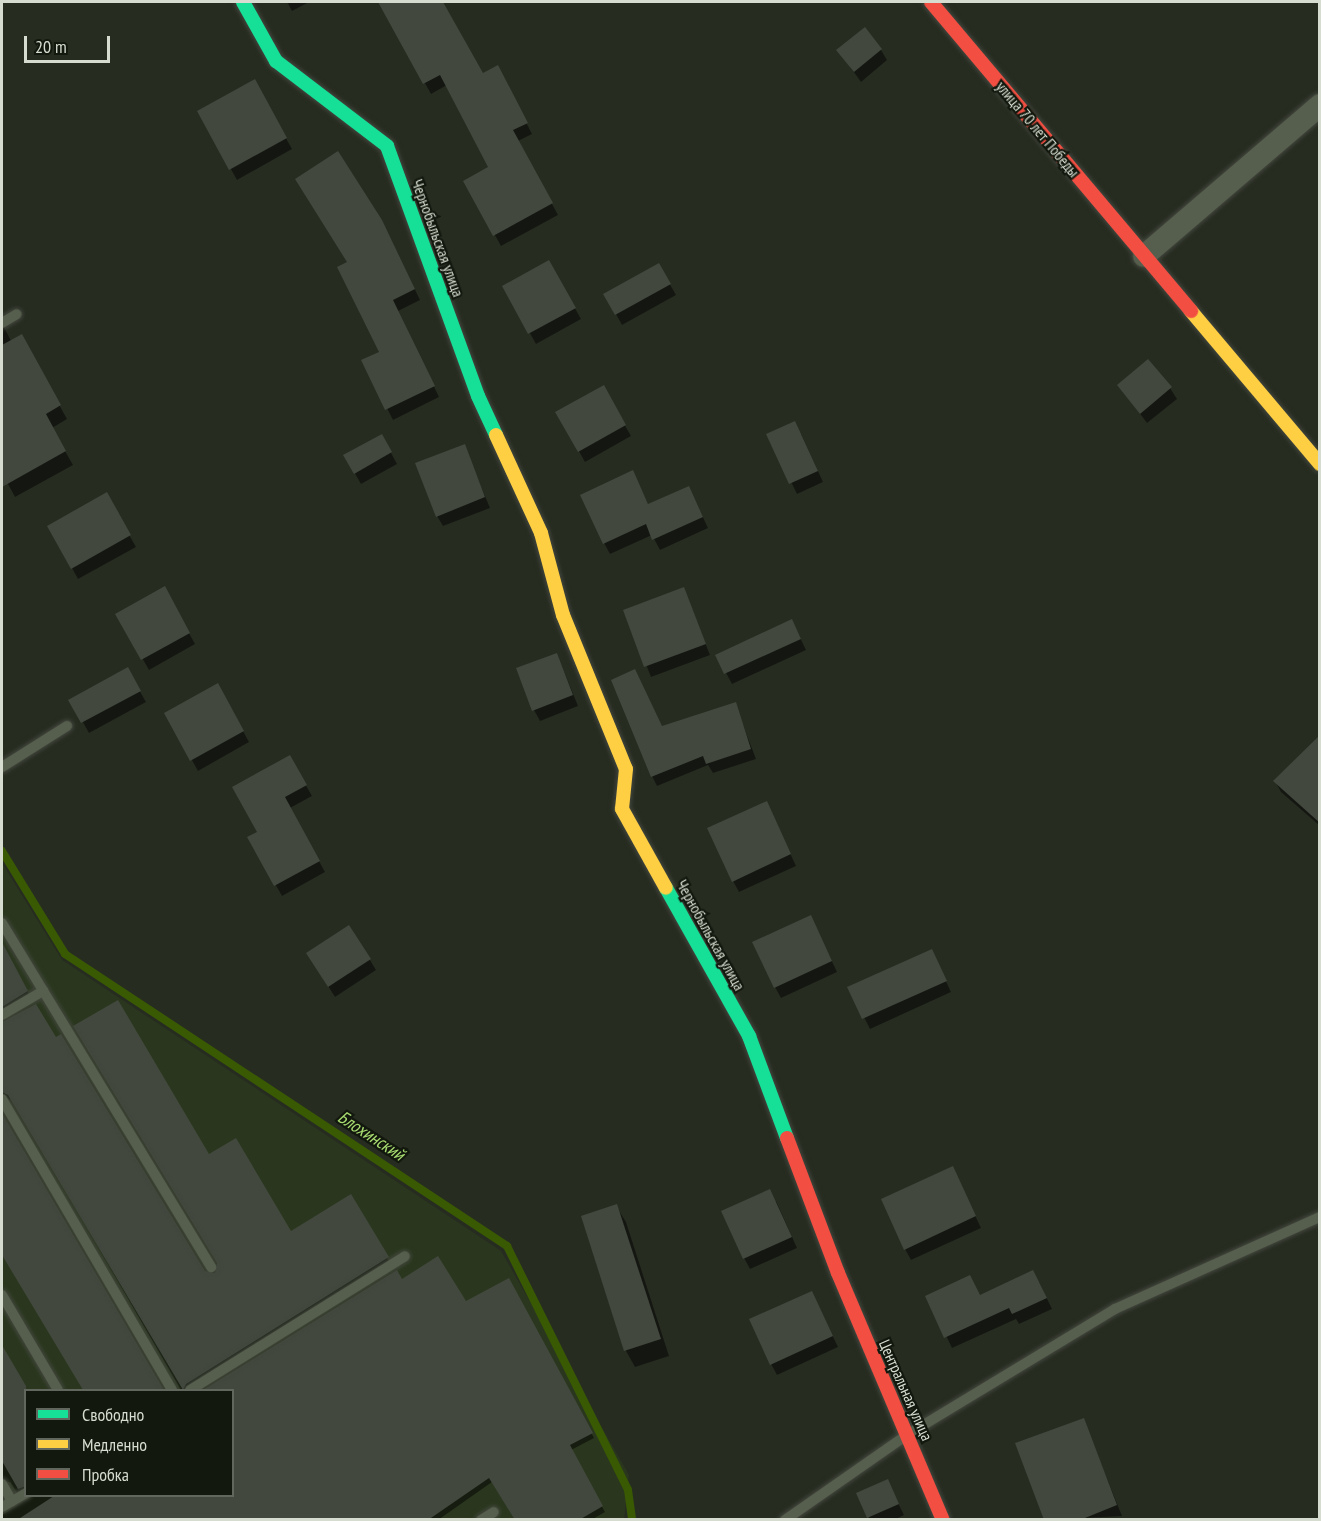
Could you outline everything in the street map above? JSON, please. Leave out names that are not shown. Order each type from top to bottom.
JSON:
[{"type":"street","name":"Чернобыльская улица","points":[[243,2],[276,61],[387,146],[478,396],[541,532],[563,615],[626,769],[622,809],[749,1036],[838,1273]]},
{"type":"street","name":"улица 70 лет Победы","points":[[931,2],[1320,464]]},
{"type":"street","points":[[1144,256],[1320,105]]},
{"type":"street","name":"Центральная улица","points":[[838,1273],[943,1520]]},
{"type":"lane","points":[[2,323],[17,314]]},
{"type":"lane","points":[[2,767],[66,726]]},
{"type":"lane","points":[[2,923],[211,1266]]},
{"type":"lane","points":[[2,1015],[43,991]]},
{"type":"lane","points":[[2,1099],[171,1389]]},
{"type":"lane","points":[[785,1520],[908,1435],[1115,1309],[1320,1217]]},
{"type":"lane","points":[[192,1389],[405,1257]]},
{"type":"lane","points":[[2,1295],[57,1389]]},
{"type":"lane","points":[[2,1484],[12,1501]]},
{"type":"lane","points":[[2,1508],[24,1494]]},
{"type":"lane","points":[[481,1520],[494,1512]]},
{"type":"shaded area","points":[[2,863],[62,960],[501,1251],[629,1475],[624,1519],[2,1519]]},
{"type":"building","points":[[378,2],[443,2],[483,73],[498,65],[528,123],[513,130],[553,203],[493,236],[463,181],[488,167],[440,75],[423,84]]},
{"type":"building","points":[[865,27],[882,49],[854,72],[836,50]]},
{"type":"building","points":[[255,79],[287,138],[229,170],[197,111]]},
{"type":"building","points":[[338,151],[382,220],[415,289],[393,300],[435,386],[385,410],[361,360],[379,352],[337,267],[347,262],[295,179]]},
{"type":"building","points":[[549,260],[576,308],[528,334],[502,286]]},
{"type":"building","points":[[659,263],[671,284],[615,315],[603,294]]},
{"type":"building","points":[[22,334],[61,405],[46,414],[66,451],[2,487],[2,345]]},
{"type":"building","points":[[1148,359],[1172,387],[1140,414],[1117,385]]},
{"type":"building","points":[[604,385],[626,425],[578,452],[555,412]]},
{"type":"building","points":[[795,421],[818,471],[789,484],[766,434]]},
{"type":"building","points":[[382,434],[392,452],[354,474],[343,455]]},
{"type":"building","points":[[465,444],[485,497],[436,517],[415,463]]},
{"type":"building","points":[[633,470],[648,504],[689,486],[703,517],[652,540],[646,524],[603,544],[580,495]]},
{"type":"building","points":[[107,492],[131,535],[71,569],[47,526]]},
{"type":"building","points":[[165,586],[190,633],[141,660],[115,614]]},
{"type":"building","points":[[684,587],[706,644],[644,667],[623,610]]},
{"type":"building","points":[[792,619],[801,639],[724,674],[715,655]]},
{"type":"building","points":[[557,653],[573,695],[532,711],[516,668]]},
{"type":"building","points":[[128,667],[141,691],[81,723],[68,700]]},
{"type":"building","points":[[635,669],[662,726],[736,702],[751,749],[706,764],[703,756],[651,777],[611,680]]},
{"type":"building","points":[[218,683],[244,731],[190,761],[164,713]]},
{"type":"building","points":[[1320,735],[1320,823],[1273,781]]},
{"type":"building","points":[[290,755],[307,785],[285,797],[320,861],[274,886],[247,837],[257,832],[232,787]]},
{"type":"building","points":[[767,801],[791,854],[732,882],[707,828]]},
{"type":"building","points":[[811,915],[832,961],[774,988],[752,942]]},
{"type":"building","points":[[349,925],[371,959],[328,987],[306,953]]},
{"type":"building","points":[[2,942],[28,991],[2,1007]]},
{"type":"building","points":[[932,949],[947,981],[862,1019],[847,987]]},
{"type":"building","points":[[118,1000],[209,1154],[236,1138],[291,1231],[351,1194],[389,1257],[186,1384],[182,1389],[8,1095],[2,1092],[2,1022],[36,1004],[56,1037],[61,1034],[205,1271],[215,1273],[217,1263],[73,1026]]},
{"type":"building","points":[[2,1113],[163,1389],[82,1389],[2,1255]]},
{"type":"building","points":[[953,1166],[976,1216],[904,1250],[881,1199]]},
{"type":"building","points":[[770,1189],[792,1237],[743,1259],[721,1211]]},
{"type":"building","points":[[617,1204],[661,1339],[624,1351],[581,1216]]},
{"type":"building","points":[[438,1256],[466,1301],[509,1278],[593,1433],[570,1445],[603,1506],[579,1520],[515,1520],[489,1478],[428,1520],[17,1520],[52,1497],[234,1497],[234,1389],[205,1389],[397,1270],[402,1279]]},
{"type":"building","points":[[1033,1270],[1047,1298],[1012,1314],[1009,1308],[944,1338],[925,1296],[970,1275],[980,1295]]},
{"type":"building","points":[[812,1291],[833,1336],[770,1365],[749,1319]]},
{"type":"building","points":[[2,1345],[26,1386],[24,1389],[24,1487],[18,1489],[2,1461]]},
{"type":"building","points":[[1084,1418],[1117,1505],[1080,1520],[1044,1520],[1015,1443]]},
{"type":"building","points":[[888,1479],[899,1504],[867,1518],[856,1493]]},
{"type":"waterway","name":"Блохинский","points":[[2,851],[65,954],[507,1246],[628,1490],[632,1520]]},
{"type":"traffic: fast","points":[[243,2],[276,61],[387,146],[478,396],[496,435]]},
{"type":"traffic: fast","points":[[666,888],[749,1036],[787,1138]]},
{"type":"traffic: slow","points":[[1191,311],[1320,464]]},
{"type":"traffic: slow","points":[[496,435],[541,533],[563,615],[626,769],[622,809],[666,888]]},
{"type":"traffic: jam","points":[[931,2],[1191,311]]},
{"type":"traffic: jam","points":[[787,1138],[838,1273],[943,1520]]}]
